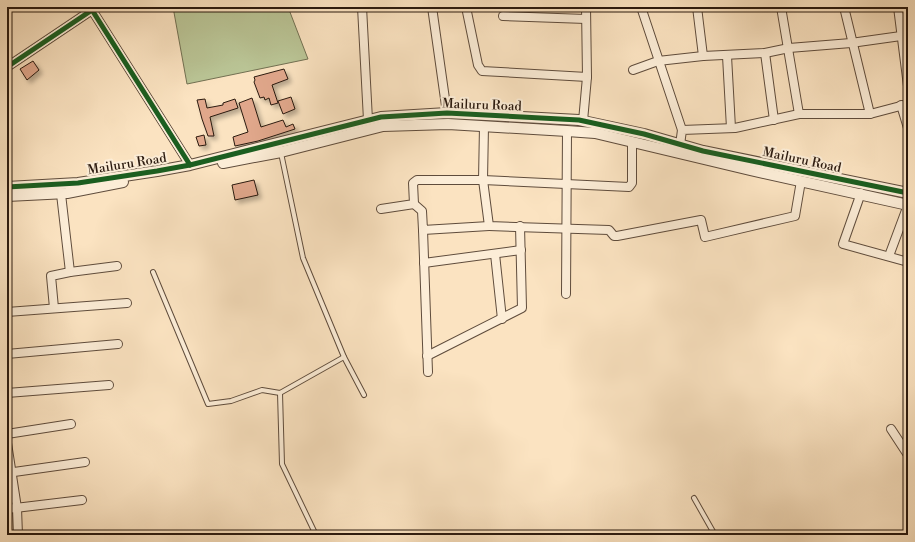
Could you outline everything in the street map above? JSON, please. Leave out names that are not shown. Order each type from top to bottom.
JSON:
[{"type":"street","points":[[362,7],[368,120]]},
{"type":"street","points":[[432,7],[447,113]]},
{"type":"street","points":[[466,7],[478,66],[482,71],[587,77]]},
{"type":"street","points":[[583,121],[587,77],[586,7]]},
{"type":"street","points":[[641,7],[682,130],[680,145]]},
{"type":"street","points":[[697,7],[704,56]]},
{"type":"street","points":[[781,7],[799,114]]},
{"type":"street","points":[[844,7],[851,43],[870,114]]},
{"type":"street","points":[[898,7],[905,35],[908,86]]},
{"type":"street","points":[[7,67],[91,8],[190,165]]},
{"type":"street","points":[[503,16],[586,19]]},
{"type":"street","points":[[633,70],[658,61],[704,56],[765,53],[789,48],[851,43],[905,35]]},
{"type":"street","points":[[765,53],[774,120]]},
{"type":"street","points":[[727,56],[731,128]]},
{"type":"street","points":[[682,130],[731,128],[799,114],[870,114],[904,105],[908,128]]},
{"type":"street","name":"Mailuru Road","points":[[7,187],[78,183],[190,165],[279,148],[368,120],[396,116],[447,113],[583,121],[680,145],[908,193]]},
{"type":"street","points":[[7,196],[61,194],[383,126],[439,124],[567,131],[595,133],[908,205],[889,256]]},
{"type":"street","points":[[484,126],[483,180],[489,226]]},
{"type":"street","points":[[566,294],[567,131]]},
{"type":"street","points":[[414,204],[413,184],[415,181],[483,180],[566,185],[630,186],[632,183],[632,142]]},
{"type":"street","points":[[423,230],[489,226],[520,226],[609,230],[614,236],[617,236],[701,220],[705,237],[795,216],[801,181]]},
{"type":"street","points":[[861,193],[843,244],[908,262]]},
{"type":"street","points":[[61,194],[70,272]]},
{"type":"street","points":[[381,209],[414,204],[422,210],[428,372]]},
{"type":"street","points":[[427,356],[522,308],[520,226]]},
{"type":"street","points":[[424,263],[521,250]]},
{"type":"street","points":[[495,254],[502,319]]},
{"type":"street","points":[[54,308],[50,278],[70,272],[117,266]]},
{"type":"street","points":[[7,312],[127,303]]},
{"type":"street","points":[[7,354],[118,344]]},
{"type":"street","points":[[7,393],[109,385]]},
{"type":"street","points":[[7,434],[71,424]]},
{"type":"street","points":[[891,429],[908,455]]},
{"type":"street","points":[[7,443],[10,473],[17,508],[18,535]]},
{"type":"street","points":[[10,473],[85,462]]},
{"type":"street","points":[[7,509],[82,500]]},
{"type":"lane","points":[[279,148],[304,258],[344,357],[364,395]]},
{"type":"lane","points":[[153,272],[208,404],[231,401],[262,390],[280,393],[344,357]]},
{"type":"lane","points":[[280,393],[282,464],[316,535]]},
{"type":"lane","points":[[694,498],[715,535]]},
{"type":"green space","points":[[173,7],[288,7],[308,59],[187,84]]},
{"type":"building","points":[[33,61],[39,70],[27,80],[20,69]]},
{"type":"building","points":[[284,69],[288,79],[272,85],[278,103],[271,105],[269,98],[265,100],[264,97],[260,98],[254,82],[254,77]]},
{"type":"building","points":[[291,97],[295,109],[283,114],[278,101]]},
{"type":"building","points":[[252,98],[261,127],[283,120],[286,127],[293,124],[295,129],[258,141],[235,146],[233,137],[248,132],[239,103]]},
{"type":"building","points":[[205,99],[207,108],[223,105],[223,103],[235,99],[238,108],[210,117],[214,136],[208,136],[197,100]]},
{"type":"building","points":[[204,135],[206,145],[199,146],[196,137]]},
{"type":"building","points":[[254,180],[258,195],[235,200],[232,185]]},
{"type":"cycle path","points":[[7,67],[92,10],[190,165]]},
{"type":"cycle path","points":[[7,187],[78,183],[157,171],[190,165],[381,117],[447,113],[579,120],[644,134],[703,151],[908,193]]}]
